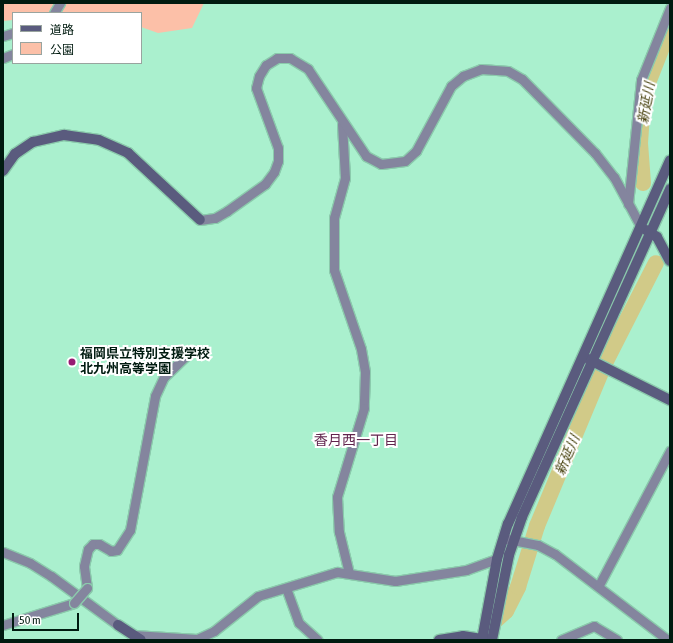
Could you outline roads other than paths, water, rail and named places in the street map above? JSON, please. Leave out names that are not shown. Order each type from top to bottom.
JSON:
[{"type":"street","points":[[55,12],[60,3]]},
{"type":"street","points":[[628,204],[641,80],[670,8]]},
{"type":"street","points":[[3,171],[15,154],[33,142],[64,135],[99,140],[128,153],[200,220],[214,218],[227,211],[265,184],[274,172],[278,161],[278,148],[256,88],[259,76],[266,65],[277,58],[290,58],[300,62],[316,79],[342,122],[366,156],[381,164],[405,161],[416,151],[451,86],[463,76],[481,69],[508,71],[522,79],[596,153],[614,177],[640,225],[657,237],[670,261]]},
{"type":"street","points":[[342,122],[345,178],[334,218],[334,270],[361,349],[365,372],[364,408],[337,497],[339,532],[349,573]]},
{"type":"street","points":[[486,640],[509,539],[640,225],[670,160]]},
{"type":"street","points":[[486,640],[497,559],[509,539],[594,362],[670,189]]},
{"type":"street","points":[[3,625],[74,603],[87,588],[84,566],[88,549],[99,544],[111,551],[117,550],[130,530],[155,396],[164,377],[191,350]]},
{"type":"street","points":[[585,357],[670,400]]},
{"type":"street","points":[[599,586],[670,451]]},
{"type":"street","points":[[509,539],[538,545],[599,586],[668,640]]},
{"type":"street","points":[[3,552],[51,576],[118,626],[138,637],[197,639],[214,631],[258,596],[336,572],[349,573],[380,581],[395,581],[466,570],[497,559]]},
{"type":"street","points":[[286,588],[299,623],[318,640]]},
{"type":"street","points":[[561,640],[594,626],[617,640]]},
{"type":"street","points":[[439,640],[462,636],[486,640]]},
{"type":"waterway","name":"新延川","points":[[643,183],[640,143],[642,111],[648,83],[670,27]]},
{"type":"waterway","name":"新延川","points":[[486,629],[506,611],[518,587],[537,526],[605,363],[656,263]]},
{"type":"place","name":"福岡県立特別支援学校 北九州高等学園","points":[[72,362]]},
{"type":"district","name":"香月西一丁目","points":[[356,440]]}]
